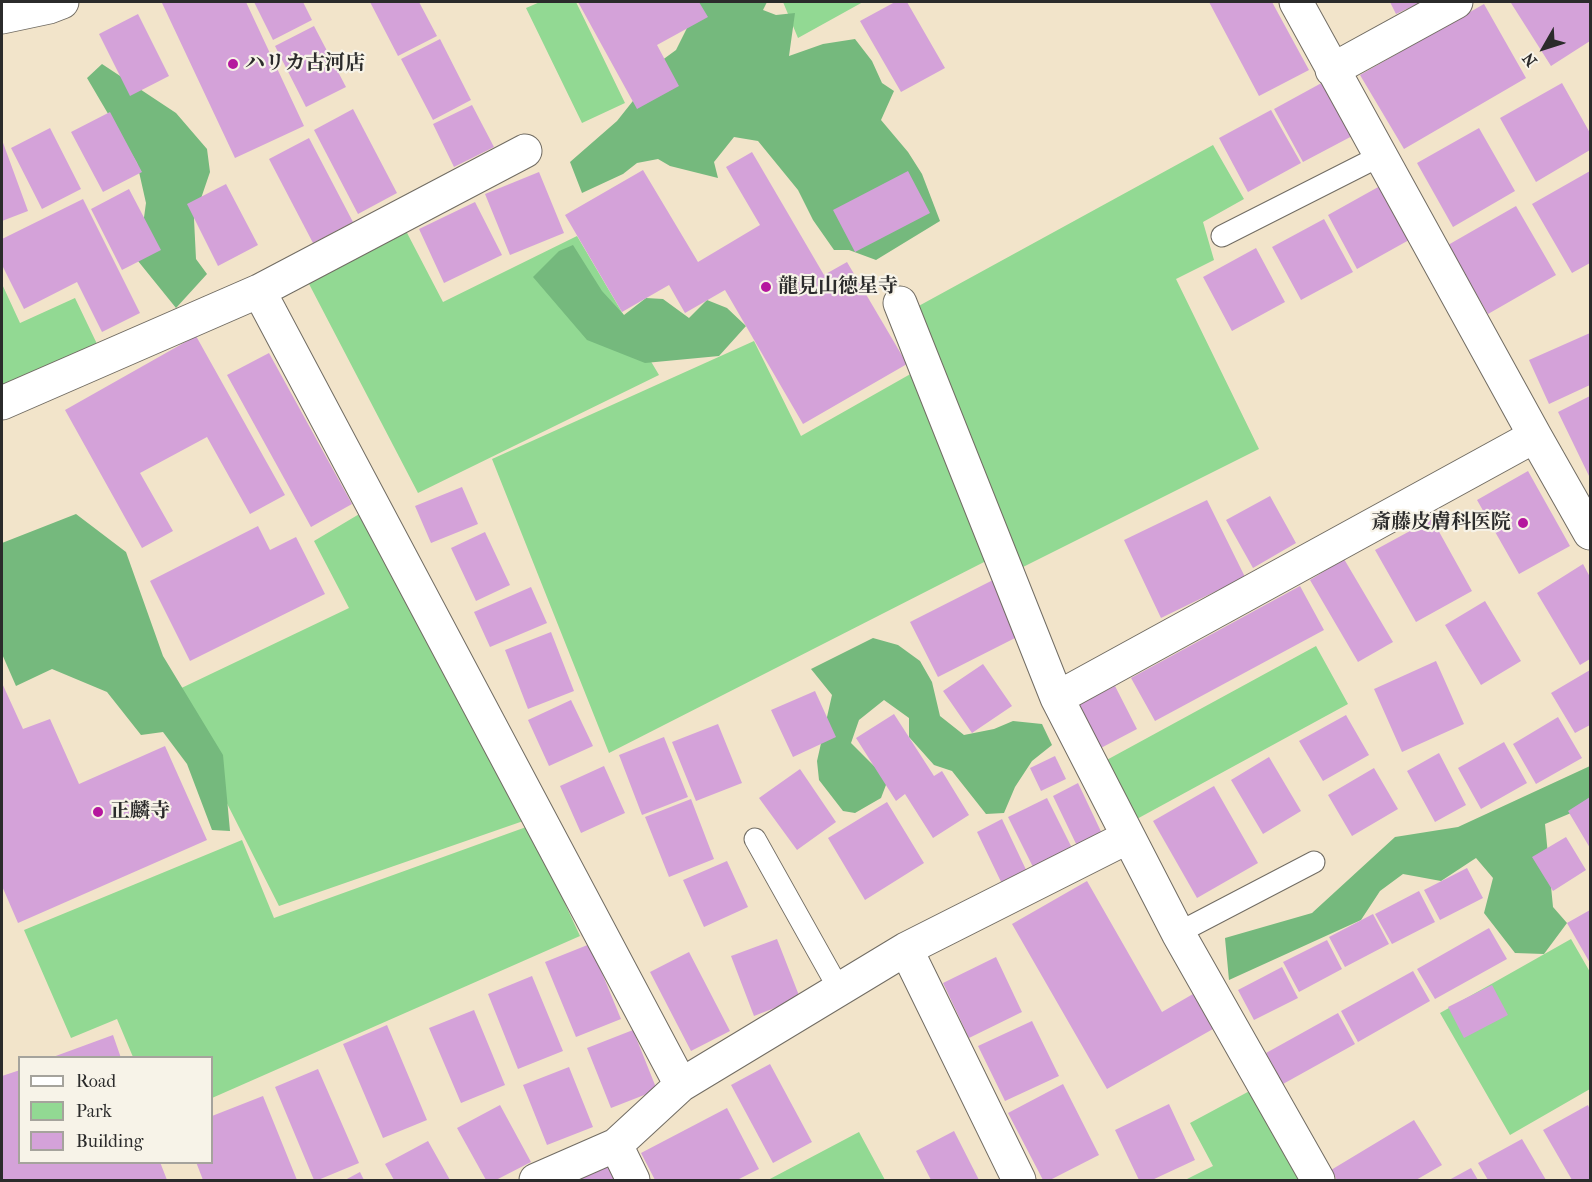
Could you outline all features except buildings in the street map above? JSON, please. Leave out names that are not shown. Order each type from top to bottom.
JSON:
[{"type":"street","points":[[2,17],[62,2]]},
{"type":"street","points":[[1296,2],[1590,533]]},
{"type":"street","points":[[1332,70],[1456,2]]},
{"type":"street","points":[[2,403],[259,291],[525,151]]},
{"type":"street","points":[[259,291],[681,1085]]},
{"type":"street","points":[[900,303],[1057,698],[1178,933],[1318,1180]]},
{"type":"street","points":[[1057,698],[1535,436]]},
{"type":"street","points":[[536,1180],[616,1146],[681,1085],[906,949],[1128,837]]},
{"type":"street","points":[[906,949],[1019,1180]]},
{"type":"street","points":[[616,1146],[633,1180]]},
{"type":"lane","points":[[1222,236],[1380,156]]},
{"type":"lane","points":[[755,839],[839,989]]},
{"type":"lane","points":[[1178,933],[1314,862]]},
{"type":"green space","points":[[540,2],[576,2],[625,103],[582,123],[526,8]]},
{"type":"green space","points":[[678,2],[767,2],[763,10],[776,15],[795,13],[789,56],[823,44],[855,39],[872,61],[882,83],[894,91],[881,120],[908,152],[922,174],[940,221],[876,260],[849,250],[834,250],[813,220],[798,190],[758,141],[734,137],[714,162],[718,178],[670,166],[658,159],[637,163],[623,174],[582,193],[570,162],[617,121],[644,87],[650,69],[676,50],[687,28]]},
{"type":"green space","points":[[783,2],[863,2],[798,38]]},
{"type":"green space","points":[[102,64],[176,113],[207,149],[210,172],[194,219],[196,259],[207,274],[176,308],[138,261],[146,203],[137,163],[87,78]]},
{"type":"green space","points":[[1213,145],[1244,199],[1203,222],[1214,260],[1176,279],[1259,449],[1015,571],[915,308]]},
{"type":"green space","points":[[405,229],[443,302],[577,236],[659,375],[418,493],[308,282]]},
{"type":"green space","points":[[573,245],[602,291],[624,315],[646,298],[663,299],[689,318],[707,300],[727,308],[746,326],[719,356],[645,363],[587,340],[533,277],[559,251]]},
{"type":"green space","points":[[2,284],[20,323],[75,298],[98,346],[2,391]]},
{"type":"green space","points":[[754,341],[801,436],[914,372],[988,560],[609,753],[492,459]]},
{"type":"green space","points":[[366,510],[529,819],[279,906],[171,693],[349,608],[314,541]]},
{"type":"green space","points":[[76,514],[126,552],[163,656],[223,755],[230,831],[212,830],[187,764],[163,732],[141,735],[107,692],[52,669],[16,686],[2,654],[2,543]]},
{"type":"green space","points":[[873,638],[898,645],[920,661],[932,682],[940,716],[964,735],[994,729],[1013,721],[1042,724],[1052,745],[1032,761],[1015,787],[1004,813],[986,814],[952,771],[934,765],[909,737],[909,718],[884,700],[859,720],[851,743],[874,766],[889,777],[881,798],[855,813],[843,811],[819,780],[817,761],[832,695],[811,669]]},
{"type":"green space","points":[[1316,646],[1348,704],[1135,820],[1103,762]]},
{"type":"green space","points":[[1590,766],[1590,805],[1545,824],[1553,907],[1567,923],[1544,954],[1515,953],[1484,913],[1493,878],[1476,858],[1441,881],[1403,874],[1380,891],[1361,920],[1229,980],[1225,938],[1312,913],[1395,837],[1458,827]]},
{"type":"green space","points":[[529,826],[580,936],[213,1098],[213,1056],[133,1056],[117,1019],[71,1038],[24,930],[242,840],[274,918]]},
{"type":"green space","points":[[1571,939],[1590,972],[1590,1089],[1510,1135],[1440,1013]]},
{"type":"green space","points":[[1257,1087],[1308,1180],[1185,1180],[1213,1166],[1190,1123]]},
{"type":"green space","points":[[859,1132],[885,1180],[768,1180]]},
{"type":"place","name":"ハリカ古河店","points":[[233,64]]},
{"type":"place","name":"龍見山徳星寺","points":[[766,287]]},
{"type":"place","name":"斎藤皮膚科医院","points":[[1523,523]]},
{"type":"place","name":"正麟寺","points":[[98,812]]}]
